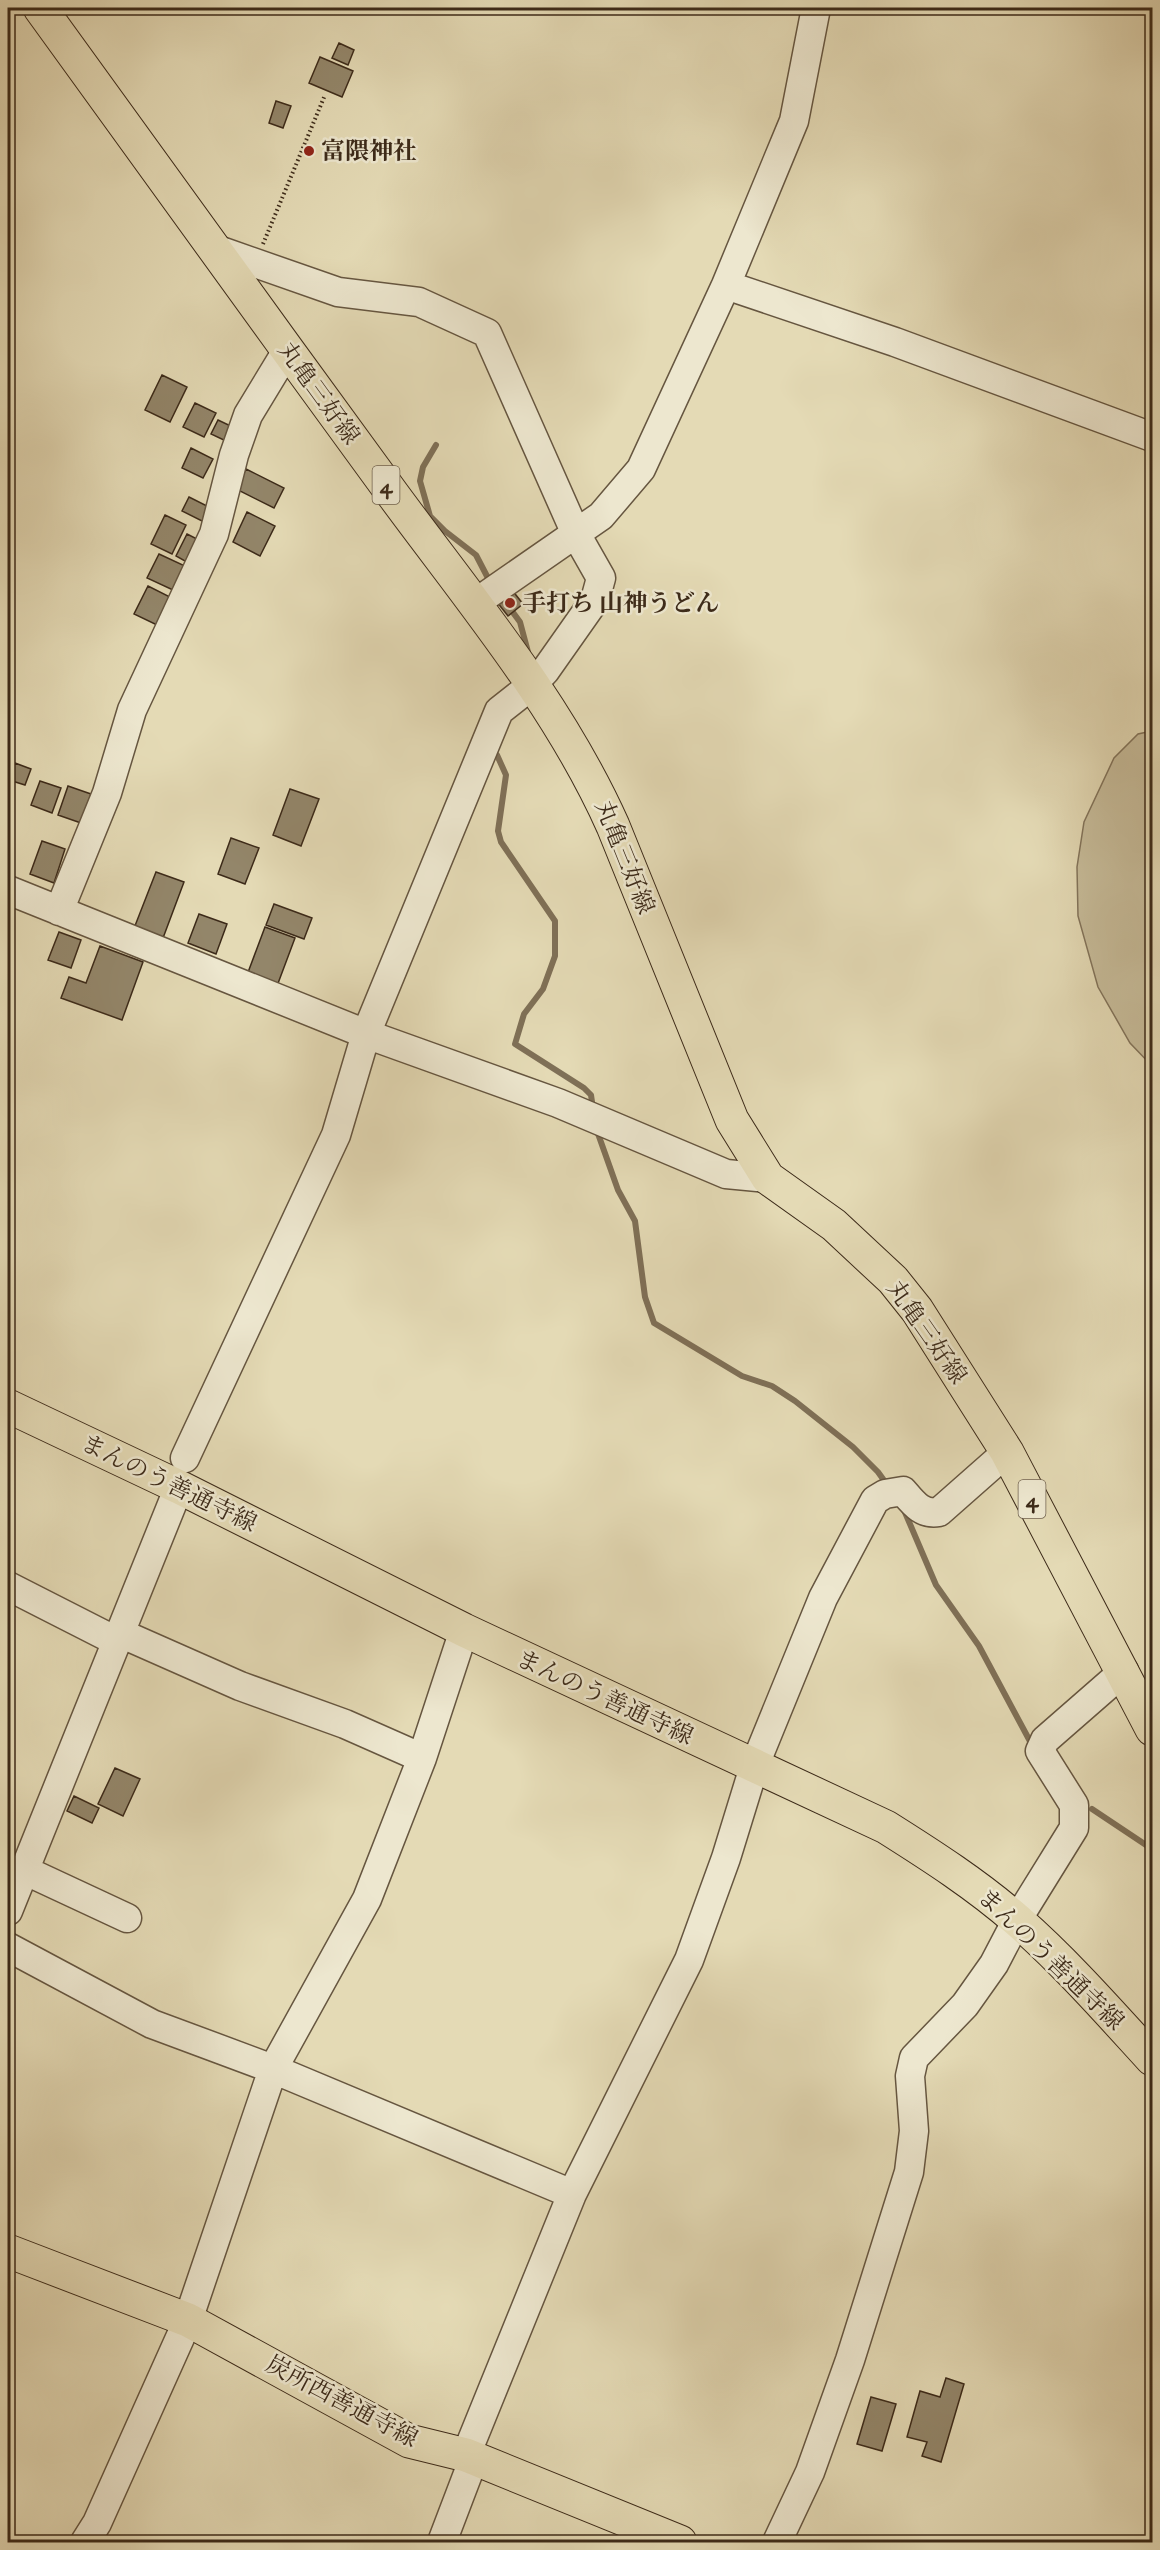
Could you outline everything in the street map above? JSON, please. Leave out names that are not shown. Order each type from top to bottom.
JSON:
[{"type":"main road","name":"丸亀三好線","points":[[40,8],[288,349],[488,594],[532,685],[562,728],[592,778],[732,1120],[768,1178],[834,1225],[893,1280],[917,1310],[1007,1452],[1124,1671],[1152,1729]]},
{"type":"main road","name":"まんのう善通寺線","points":[[8,1406],[182,1472],[464,1630],[886,1827],[950,1867],[1017,1920],[1074,1976],[1152,2059]]},
{"type":"main road","name":"炭所西善通寺線","points":[[8,2251],[188,2320],[409,2441],[470,2457],[680,2542]]},
{"type":"street","points":[[488,594],[601,516],[641,469],[726,285],[794,121],[816,8]]},
{"type":"street","points":[[8,1911],[182,1472],[336,1135],[366,1034],[499,711],[532,685],[595,600],[601,578],[576,534],[487,333],[418,302],[338,292],[215,249]]},
{"type":"street","points":[[726,285],[895,342],[1152,437]]},
{"type":"street","points":[[58,910],[107,793],[132,710],[214,534],[234,455],[248,415],[288,349]]},
{"type":"street","points":[[8,890],[366,1034],[581,1113],[726,1174],[768,1178]]},
{"type":"street","points":[[442,2542],[470,2457],[572,2194],[689,1960],[726,1858],[754,1767],[823,1598],[875,1500],[885,1494],[903,1491],[917,1507],[929,1514],[939,1512],[1007,1452]]},
{"type":"street","points":[[8,1586],[118,1637],[240,1686],[345,1724],[422,1758]]},
{"type":"street","points":[[85,2542],[97,2523],[188,2320],[273,2069],[367,1899],[422,1758],[464,1630]]},
{"type":"street","points":[[777,2542],[810,2472],[842,2382],[909,2172],[914,2131],[910,2076],[914,2058],[965,2005],[994,1964],[1017,1920],[1074,1828],[1074,1805],[1041,1750],[1045,1740],[1124,1671]]},
{"type":"street","points":[[24,1870],[127,1918]]},
{"type":"street","points":[[8,1947],[152,2024],[273,2069],[572,2194]]},
{"type":"path","points":[[255,263],[325,95]]},
{"type":"shaded area","points":[[1152,731],[1152,1066],[1130,1043],[1098,987],[1078,916],[1077,867],[1084,822],[1114,758],[1138,734]]},
{"type":"building","points":[[339,43],[354,50],[348,65],[332,58]]},
{"type":"building","points":[[320,57],[353,71],[342,97],[309,83]]},
{"type":"building","points":[[276,101],[291,106],[283,128],[269,123]]},
{"type":"building","points":[[162,375],[187,387],[170,422],[145,410]]},
{"type":"building","points":[[195,403],[216,413],[204,437],[183,427]]},
{"type":"building","points":[[218,420],[235,428],[228,442],[211,434]]},
{"type":"building","points":[[191,448],[213,459],[203,478],[182,468]]},
{"type":"building","points":[[246,469],[284,488],[274,508],[236,489]]},
{"type":"building","points":[[189,497],[213,509],[206,523],[182,511]]},
{"type":"building","points":[[247,512],[275,526],[260,556],[233,542]]},
{"type":"building","points":[[165,515],[186,525],[172,554],[151,544]]},
{"type":"building","points":[[187,534],[203,542],[192,565],[176,556]]},
{"type":"building","points":[[159,554],[185,566],[173,590],[147,578]]},
{"type":"building","points":[[148,586],[170,597],[157,625],[134,614]]},
{"type":"building","name":"手打ち 山神うどん","points":[[512,590],[523,604],[508,616],[497,602]]},
{"type":"building","points":[[15,763],[31,769],[25,785],[9,780]]},
{"type":"building","points":[[40,781],[61,788],[52,813],[31,805]]},
{"type":"building","points":[[68,786],[91,794],[81,823],[58,815]]},
{"type":"building","points":[[290,789],[319,799],[301,846],[273,835]]},
{"type":"building","points":[[231,838],[259,848],[245,884],[218,874]]},
{"type":"building","points":[[42,841],[65,849],[54,883],[30,874]]},
{"type":"building","points":[[156,872],[184,882],[160,946],[131,936]]},
{"type":"building","points":[[274,904],[312,918],[304,939],[266,925]]},
{"type":"building","points":[[199,914],[227,924],[216,954],[188,943]]},
{"type":"building","points":[[265,927],[295,938],[277,986],[247,975]]},
{"type":"building","points":[[59,932],[81,940],[71,968],[48,960]]},
{"type":"building","points":[[100,946],[143,962],[122,1020],[61,998],[69,977],[86,983]]},
{"type":"building","points":[[115,1768],[140,1779],[123,1816],[98,1804]]},
{"type":"building","points":[[74,1796],[99,1808],[92,1823],[67,1811]]},
{"type":"building","points":[[8,1840],[14,1843],[8,1857]]},
{"type":"building","points":[[946,2378],[964,2384],[941,2462],[922,2456],[927,2442],[907,2437],[920,2391],[940,2397]]},
{"type":"building","points":[[871,2397],[896,2404],[882,2451],[857,2444]]},
{"type":"waterway","points":[[436,445],[423,467],[420,481],[430,516],[476,555],[490,582]]},
{"type":"waterway","points":[[509,607],[520,622],[528,652]]},
{"type":"waterway","points":[[497,755],[506,775],[498,831],[501,842],[555,921],[555,956],[543,989],[524,1014],[515,1044],[584,1088],[591,1095],[593,1109]]},
{"type":"waterway","points":[[596,1128],[618,1190],[635,1221],[645,1297],[654,1323],[742,1376],[772,1386],[795,1401],[853,1447],[878,1472],[888,1486]]},
{"type":"waterway","points":[[904,1510],[936,1585],[979,1646],[1032,1745]]},
{"type":"waterway","points":[[1092,1809],[1152,1849]]},
{"type":"place","name":"富隈神社","points":[[309,151]]},
{"type":"place","name":"手打ち 山神うどん","points":[[510,603]]}]
